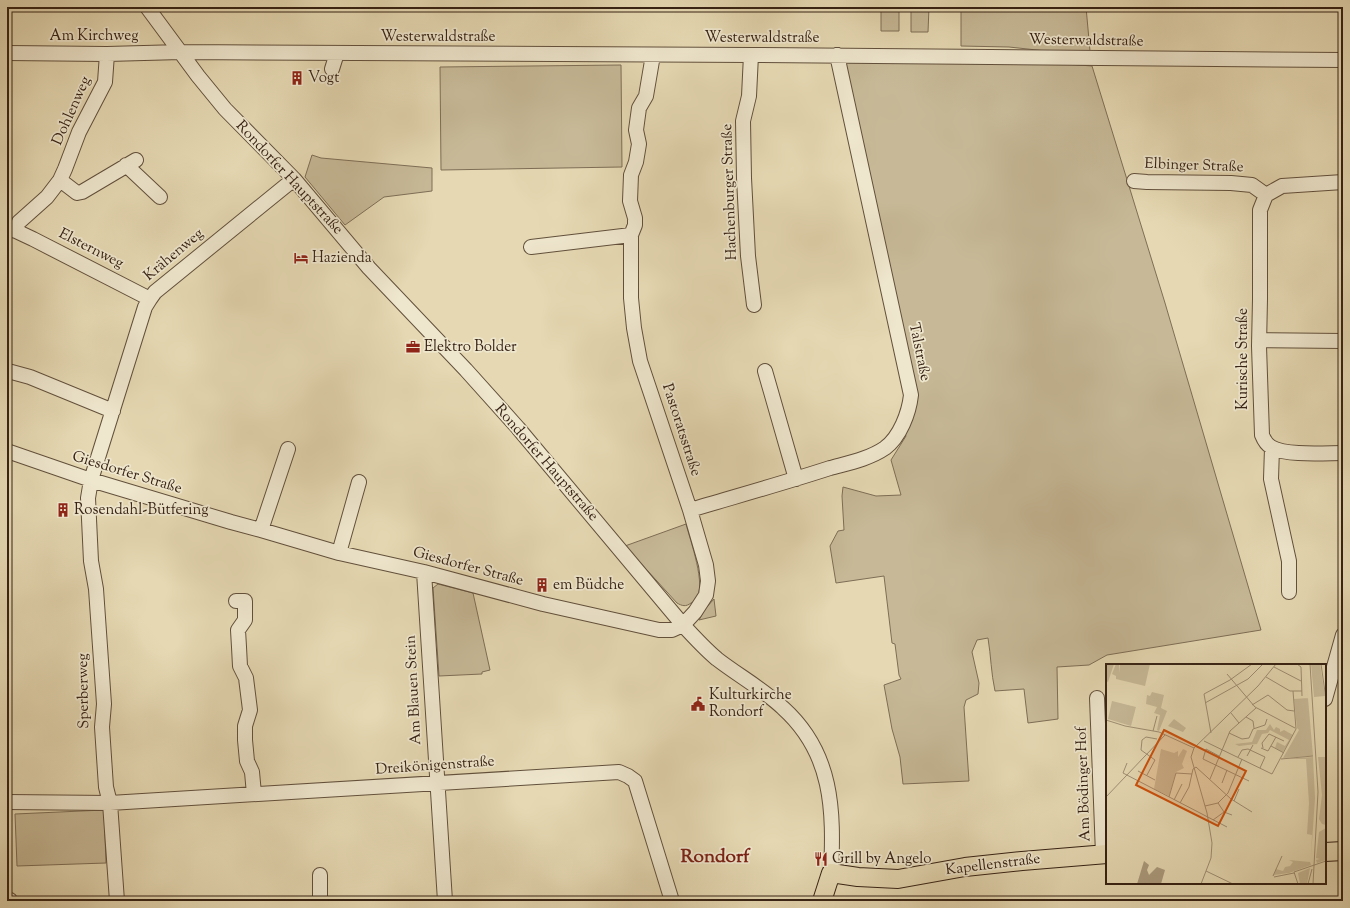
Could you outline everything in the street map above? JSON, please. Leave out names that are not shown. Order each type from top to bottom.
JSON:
[{"type":"main road","points":[[1326,852],[1343,851]]},
{"type":"main road","name":"Kapellenstraße","points":[[831,873],[858,877],[898,879],[965,867],[1105,854]]},
{"type":"main road","name":"Rondorfer Hauptstraße","points":[[822,901],[831,873]]},
{"type":"street","name":"Rondorfer Hauptstraße","points":[[147,7],[198,76],[225,109],[294,179],[369,268],[466,370],[518,428],[683,625],[718,659],[783,707],[809,736],[822,762],[828,786],[833,840],[831,873]]},
{"type":"street","name":"Westerwaldstraße","points":[[181,52],[653,55],[751,54],[1343,60]]},
{"type":"street","name":"Am Kirchweg","points":[[7,53],[107,54],[181,52]]},
{"type":"street","points":[[332,69],[337,53]]},
{"type":"street","name":"Dohlenweg","points":[[11,230],[47,197],[60,180],[79,132],[105,82],[107,54]]},
{"type":"street","name":"Hachenburger Straße","points":[[751,54],[749,96],[743,121],[748,256],[754,306]]},
{"type":"street","name":"Pastoratsstraße","points":[[653,55],[646,96],[639,108],[636,130],[639,144],[636,162],[631,175],[630,202],[635,218],[635,225],[631,235],[631,298],[634,328],[640,361],[690,510],[706,565],[708,581],[706,595],[695,612],[683,625]]},
{"type":"street","name":"Talstraße","points":[[690,510],[873,455],[885,448],[892,440],[901,428],[907,416],[911,395],[837,55]]},
{"type":"street","points":[[60,180],[77,193],[82,192],[131,163],[160,197]]},
{"type":"street","name":"Krähenweg","points":[[91,480],[145,307],[150,298],[155,292],[294,179]]},
{"type":"street","name":"Elbinger Straße","points":[[1134,181],[1231,183],[1252,185],[1266,196]]},
{"type":"street","points":[[1266,196],[1282,186],[1343,182]]},
{"type":"street","name":"Kurische Straße","points":[[1266,196],[1260,210],[1259,390],[1262,435],[1266,443],[1272,448]]},
{"type":"street","name":"Elsternweg","points":[[11,230],[150,298]]},
{"type":"street","points":[[531,247],[631,235]]},
{"type":"street","points":[[1259,340],[1343,341]]},
{"type":"street","points":[[8,371],[30,377],[113,411]]},
{"type":"street","points":[[765,372],[796,479]]},
{"type":"street","points":[[1289,592],[1289,561],[1271,479],[1272,448],[1289,453],[1343,453]]},
{"type":"street","points":[[261,530],[288,449]]},
{"type":"street","name":"Giesdorfer Straße","points":[[7,451],[91,480],[231,522],[339,552],[424,572],[544,604],[659,630],[672,630],[683,625]]},
{"type":"street","name":"Sperberweg","points":[[91,480],[88,498],[91,561],[96,589],[104,704],[102,727],[104,764],[106,787],[110,803],[117,901]]},
{"type":"street","points":[[339,552],[359,482]]},
{"type":"street","name":"Am Blauen Stein","points":[[424,572],[445,901]]},
{"type":"street","points":[[236,601],[245,601],[245,620],[238,630],[240,666],[246,678],[250,710],[245,726],[245,740],[247,761],[252,772],[254,794]]},
{"type":"street","points":[[1326,695],[1343,635]]},
{"type":"street","name":"Am Bödinger Hof","points":[[1097,698],[1103,713],[1105,854]]},
{"type":"street","name":"Dreikönigenstraße","points":[[7,802],[110,803],[619,772],[636,781],[672,901]]},
{"type":"street","points":[[320,876],[320,901]]},
{"type":"shaded area","points":[[881,7],[899,7],[899,31],[881,31]]},
{"type":"shaded area","points":[[911,7],[929,7],[928,32],[911,32]]},
{"type":"shaded area","points":[[961,7],[1086,7],[1090,51],[1046,51],[1009,47],[961,46]]},
{"type":"shaded area","points":[[845,62],[1052,63],[1092,66],[1165,303],[1261,630],[1107,655],[1089,665],[1057,667],[1058,719],[1028,723],[1024,689],[995,691],[988,638],[977,640],[972,652],[979,683],[978,694],[966,700],[964,707],[969,781],[903,784],[900,757],[892,729],[884,685],[901,679],[899,675],[895,644],[892,643],[884,576],[836,583],[830,546],[838,531],[844,530],[842,496],[843,487],[876,496],[901,495],[891,460],[906,436],[905,434],[916,396]]},
{"type":"shaded area","points":[[621,65],[622,167],[441,170],[440,67]]},
{"type":"shaded area","points":[[312,155],[321,158],[432,168],[432,191],[384,197],[345,225],[305,177]]},
{"type":"shaded area","points":[[686,524],[697,563],[700,584],[699,593],[696,600],[684,606],[677,603],[625,546]]},
{"type":"shaded area","points":[[438,584],[473,593],[490,670],[482,672],[482,674],[439,676],[433,588]]},
{"type":"shaded area","points":[[714,599],[716,616],[699,620],[705,609]]},
{"type":"shaded area","points":[[104,810],[106,863],[17,866],[15,814]]},
{"type":"place","name":"Vogt","points":[[297,78]]},
{"type":"place","name":"Hazienda","points":[[301,258]]},
{"type":"place","name":"Elektro Bolder","points":[[413,347]]},
{"type":"place","name":"Rosendahl-Bütfering","points":[[63,510]]},
{"type":"place","name":"em Büdche","points":[[542,585]]},
{"type":"place","name":"Kulturkirche Rondorf","points":[[698,704]]},
{"type":"place","name":"Grill by Angelo","points":[[821,859]]},
{"type":"district","name":"Rondorf","points":[[715,857]]}]
